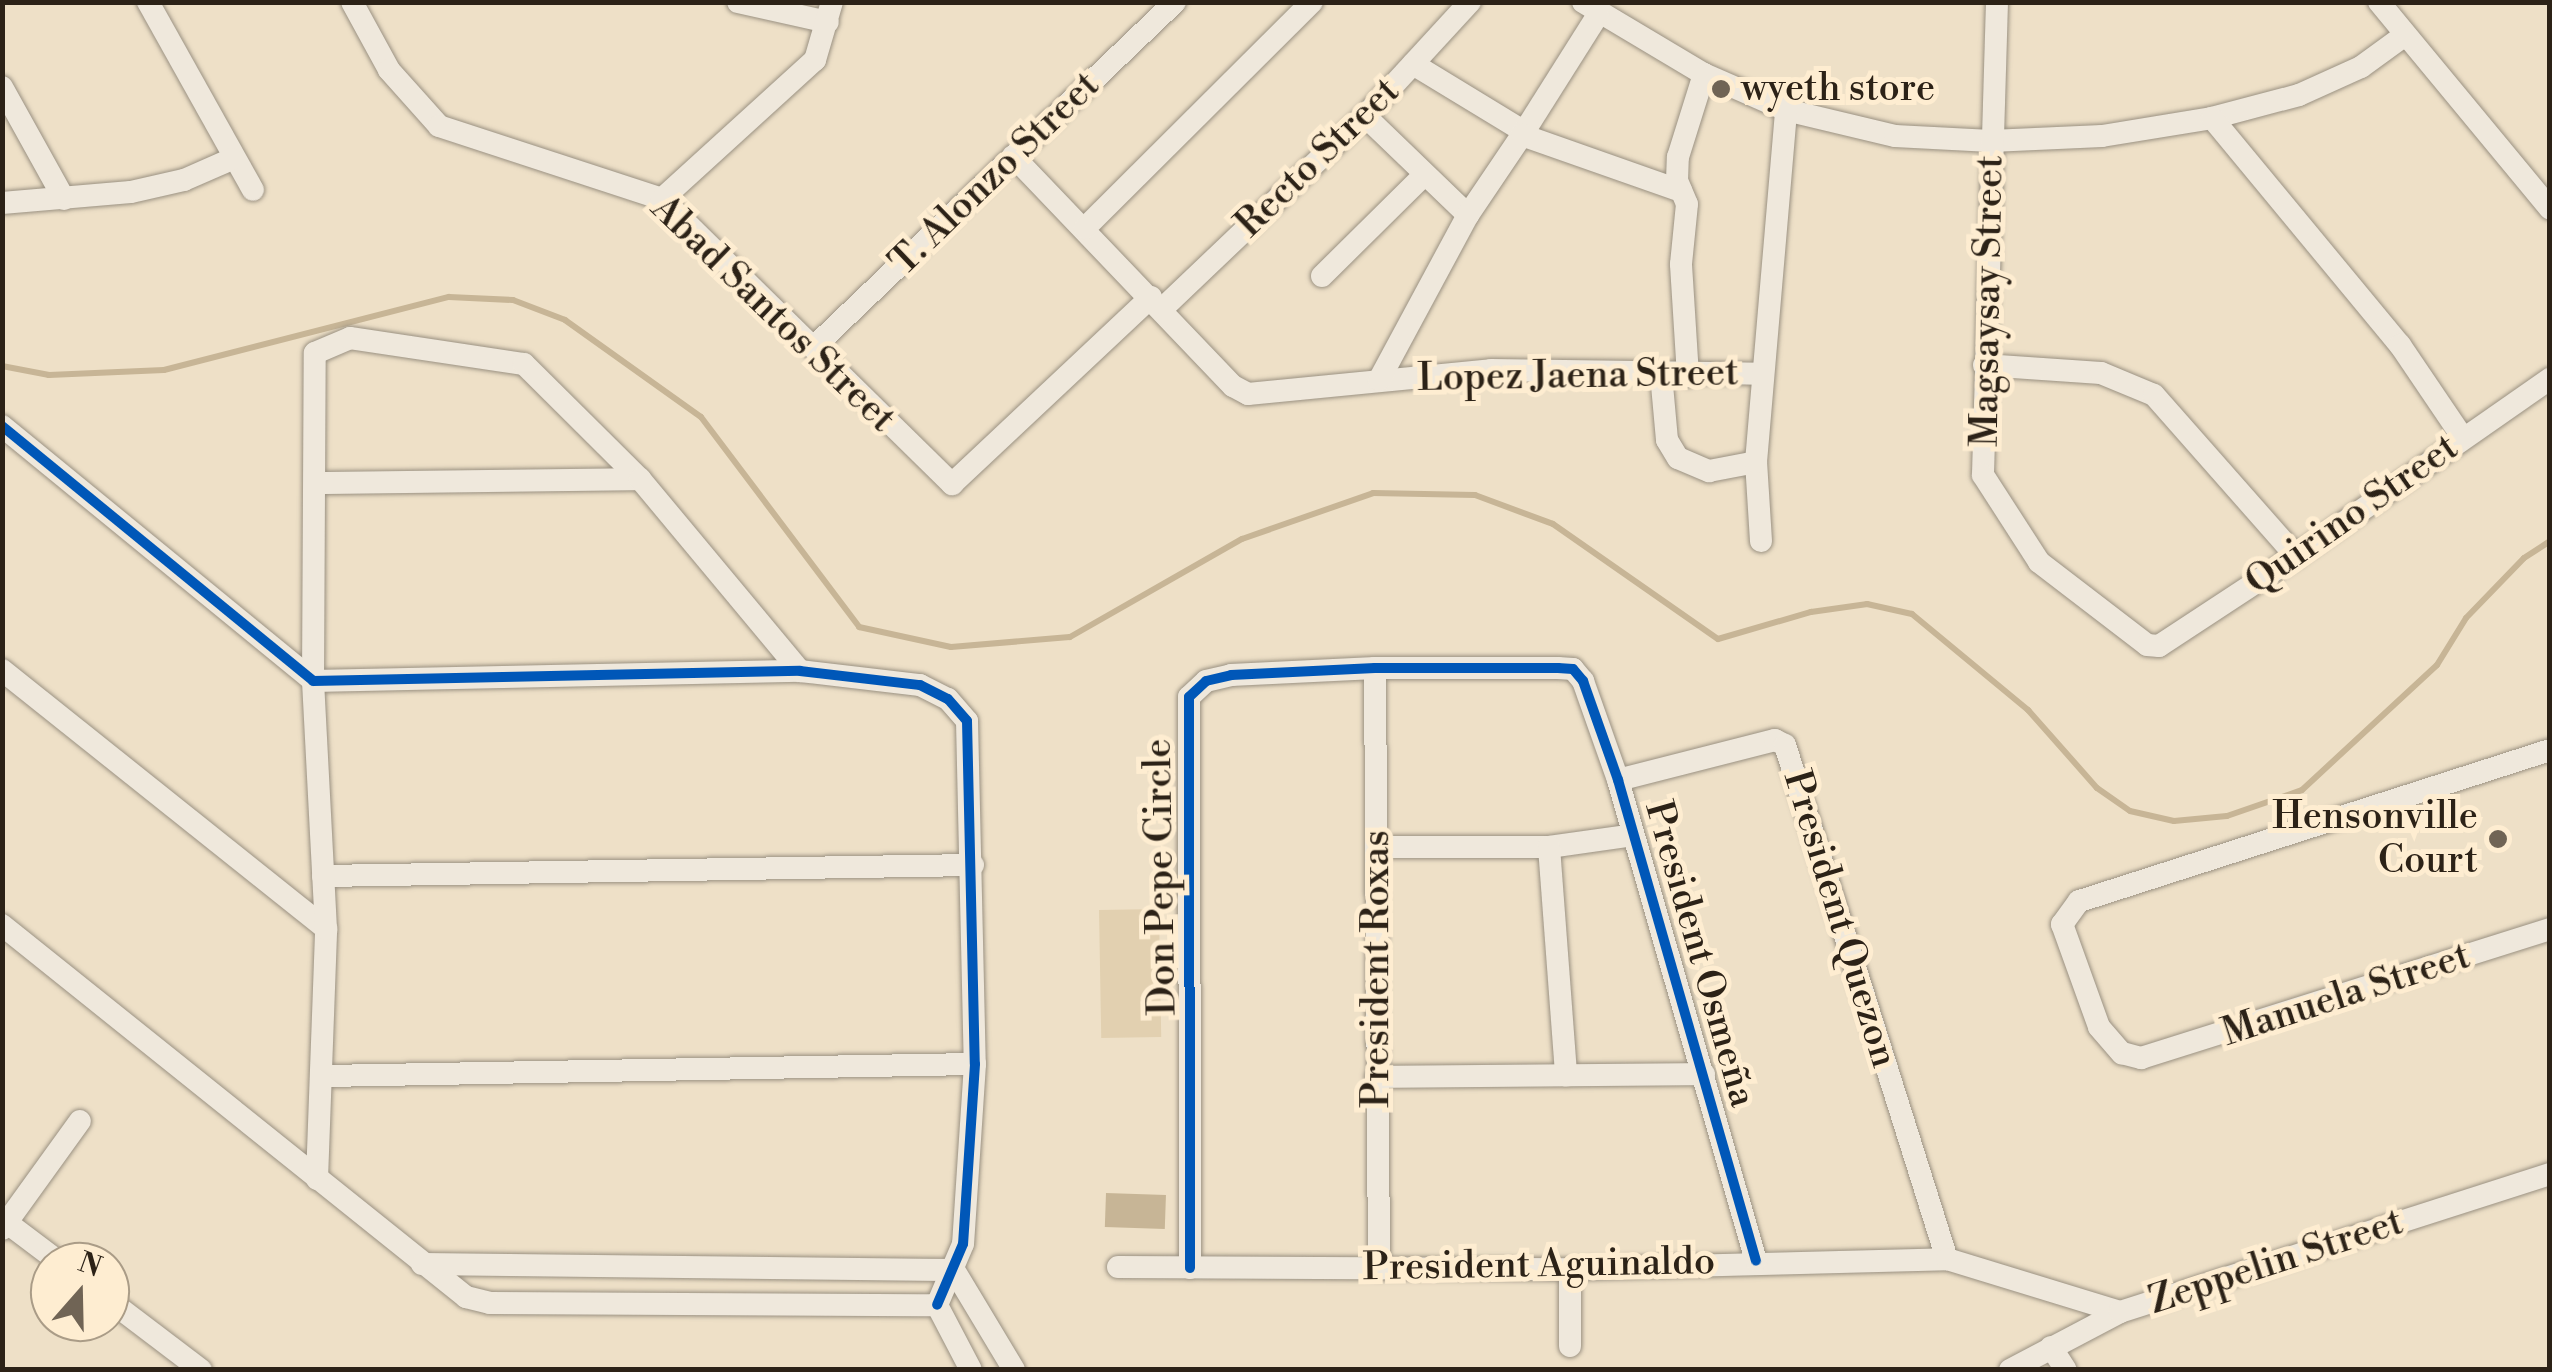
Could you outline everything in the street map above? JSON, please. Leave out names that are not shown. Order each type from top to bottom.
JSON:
[{"type":"street","points":[[148,2],[232,159],[253,190]]},
{"type":"street","name":"Abad Santos Street","points":[[352,2],[388,70],[439,126],[662,199],[952,484]]},
{"type":"street","points":[[662,199],[815,60],[830,12],[738,2]]},
{"type":"street","name":"T. Alonzo Street","points":[[815,346],[1175,2]]},
{"type":"street","points":[[1085,228],[1312,2]]},
{"type":"street","name":"Recto Street","points":[[952,484],[960,482],[1365,116],[1470,2]]},
{"type":"street","name":"Magsaysay Street","points":[[1997,2],[1983,474],[1992,494],[2039,562],[2152,646]]},
{"type":"street","points":[[2379,2],[2550,209]]},
{"type":"street","points":[[1379,380],[1468,215],[1524,133],[1590,8],[1704,74],[1786,110],[1896,136],[1992,141],[2102,136],[2212,118],[2299,95],[2361,67],[2404,35]]},
{"type":"street","points":[[1413,64],[1524,133],[1681,191]]},
{"type":"street","points":[[1688,376],[1681,264],[1687,204],[1681,191],[1678,157],[1704,74]]},
{"type":"street","points":[[2,86],[64,199]]},
{"type":"street","points":[[1761,541],[1756,462],[1786,110]]},
{"type":"street","points":[[1365,116],[1468,215]]},
{"type":"street","points":[[2212,118],[2400,345],[2463,438]]},
{"type":"street","name":"Lopez Jaena Street","points":[[1013,156],[1233,386],[1248,394],[1491,370],[1688,376],[1763,374]]},
{"type":"street","points":[[2,203],[64,199],[184,180],[232,159]]},
{"type":"street","points":[[1322,276],[1424,175]]},
{"type":"street","points":[[317,1179],[325,1076],[326,929],[313,681],[315,354],[350,338],[524,364],[640,479],[800,671]]},
{"type":"street","points":[[1984,365],[2101,373],[2154,395],[2296,556]]},
{"type":"street","points":[[1661,374],[1668,440],[1678,458],[1709,471],[1756,462]]},
{"type":"street","name":"Quirino Street","points":[[2152,646],[2296,556],[2550,379]]},
{"type":"street","points":[[2,426],[313,681],[800,671],[920,684],[948,699],[967,721],[975,1064],[963,1244],[936,1304]]},
{"type":"street","points":[[316,483],[640,479]]},
{"type":"street","name":"Don Pepe Circle","points":[[1190,1268],[1189,697],[1206,681],[1231,675],[1375,668],[1573,669]]},
{"type":"street","name":"President Roxas","points":[[1375,668],[1379,1269]]},
{"type":"street","name":"President Osmeña","points":[[1573,669],[1583,680],[1618,780],[1756,1261]]},
{"type":"street","points":[[2,670],[326,929]]},
{"type":"street","name":"President Quezon","points":[[1618,780],[1776,740],[1785,745],[1947,1259]]},
{"type":"street","name":"Manuela Street","points":[[2550,750],[2067,910],[2062,924],[2098,1028],[2122,1053],[2141,1058],[2550,929]]},
{"type":"street","points":[[1378,847],[1549,848],[1633,835]]},
{"type":"street","points":[[1549,848],[1566,1075]]},
{"type":"street","points":[[323,876],[973,864]]},
{"type":"street","points":[[2,925],[466,1297],[490,1303],[936,1304]]},
{"type":"street","points":[[325,1076],[975,1064]]},
{"type":"street","points":[[1376,1078],[1704,1074]]},
{"type":"street","points":[[30,1242],[4,1224],[80,1122]]},
{"type":"street","name":"Zeppelin Street","points":[[2022,1367],[2051,1347],[2120,1312],[2550,1174]]},
{"type":"street","name":"President Aguinaldo","points":[[1118,1267],[1570,1269],[1756,1261],[1947,1259],[2120,1312]]},
{"type":"street","points":[[422,1264],[954,1270]]},
{"type":"street","points":[[1570,1269],[1570,1346]]},
{"type":"street","points":[[954,1270],[1014,1370]]},
{"type":"street","points":[[936,1304],[966,1361],[990,1330]]},
{"type":"street","points":[[130,1316],[201,1370]]},
{"type":"street","points":[[2051,1347],[2066,1370]]},
{"type":"shaded area","points":[[1159,909],[1161,1037],[1101,1038],[1099,910]]},
{"type":"shaded area","points":[[1106,1193],[1166,1195],[1165,1229],[1105,1227]]},
{"type":"waterway","points":[[2,366],[49,375],[164,370],[449,297],[513,300],[565,320],[701,417],[859,627],[951,647],[1070,637],[1242,539],[1373,493],[1475,495],[1553,524],[1718,639],[1811,612],[1867,604],[1912,614],[2028,710],[2097,788],[2130,811],[2174,821],[2227,816],[2302,790],[2437,665],[2466,618],[2524,558],[2550,541]]},
{"type":"cycle path","points":[[2,426],[313,681],[800,671],[920,685],[948,699],[967,721],[975,1064],[963,1244],[937,1305]]},
{"type":"cycle path","points":[[1190,1268],[1189,697],[1206,681],[1231,675],[1375,668],[1558,668],[1573,669],[1583,681],[1618,780],[1756,1261]]},
{"type":"place","name":"wyeth store","points":[[1721,89]]},
{"type":"place","name":"Hensonville Court","points":[[2498,839]]}]
